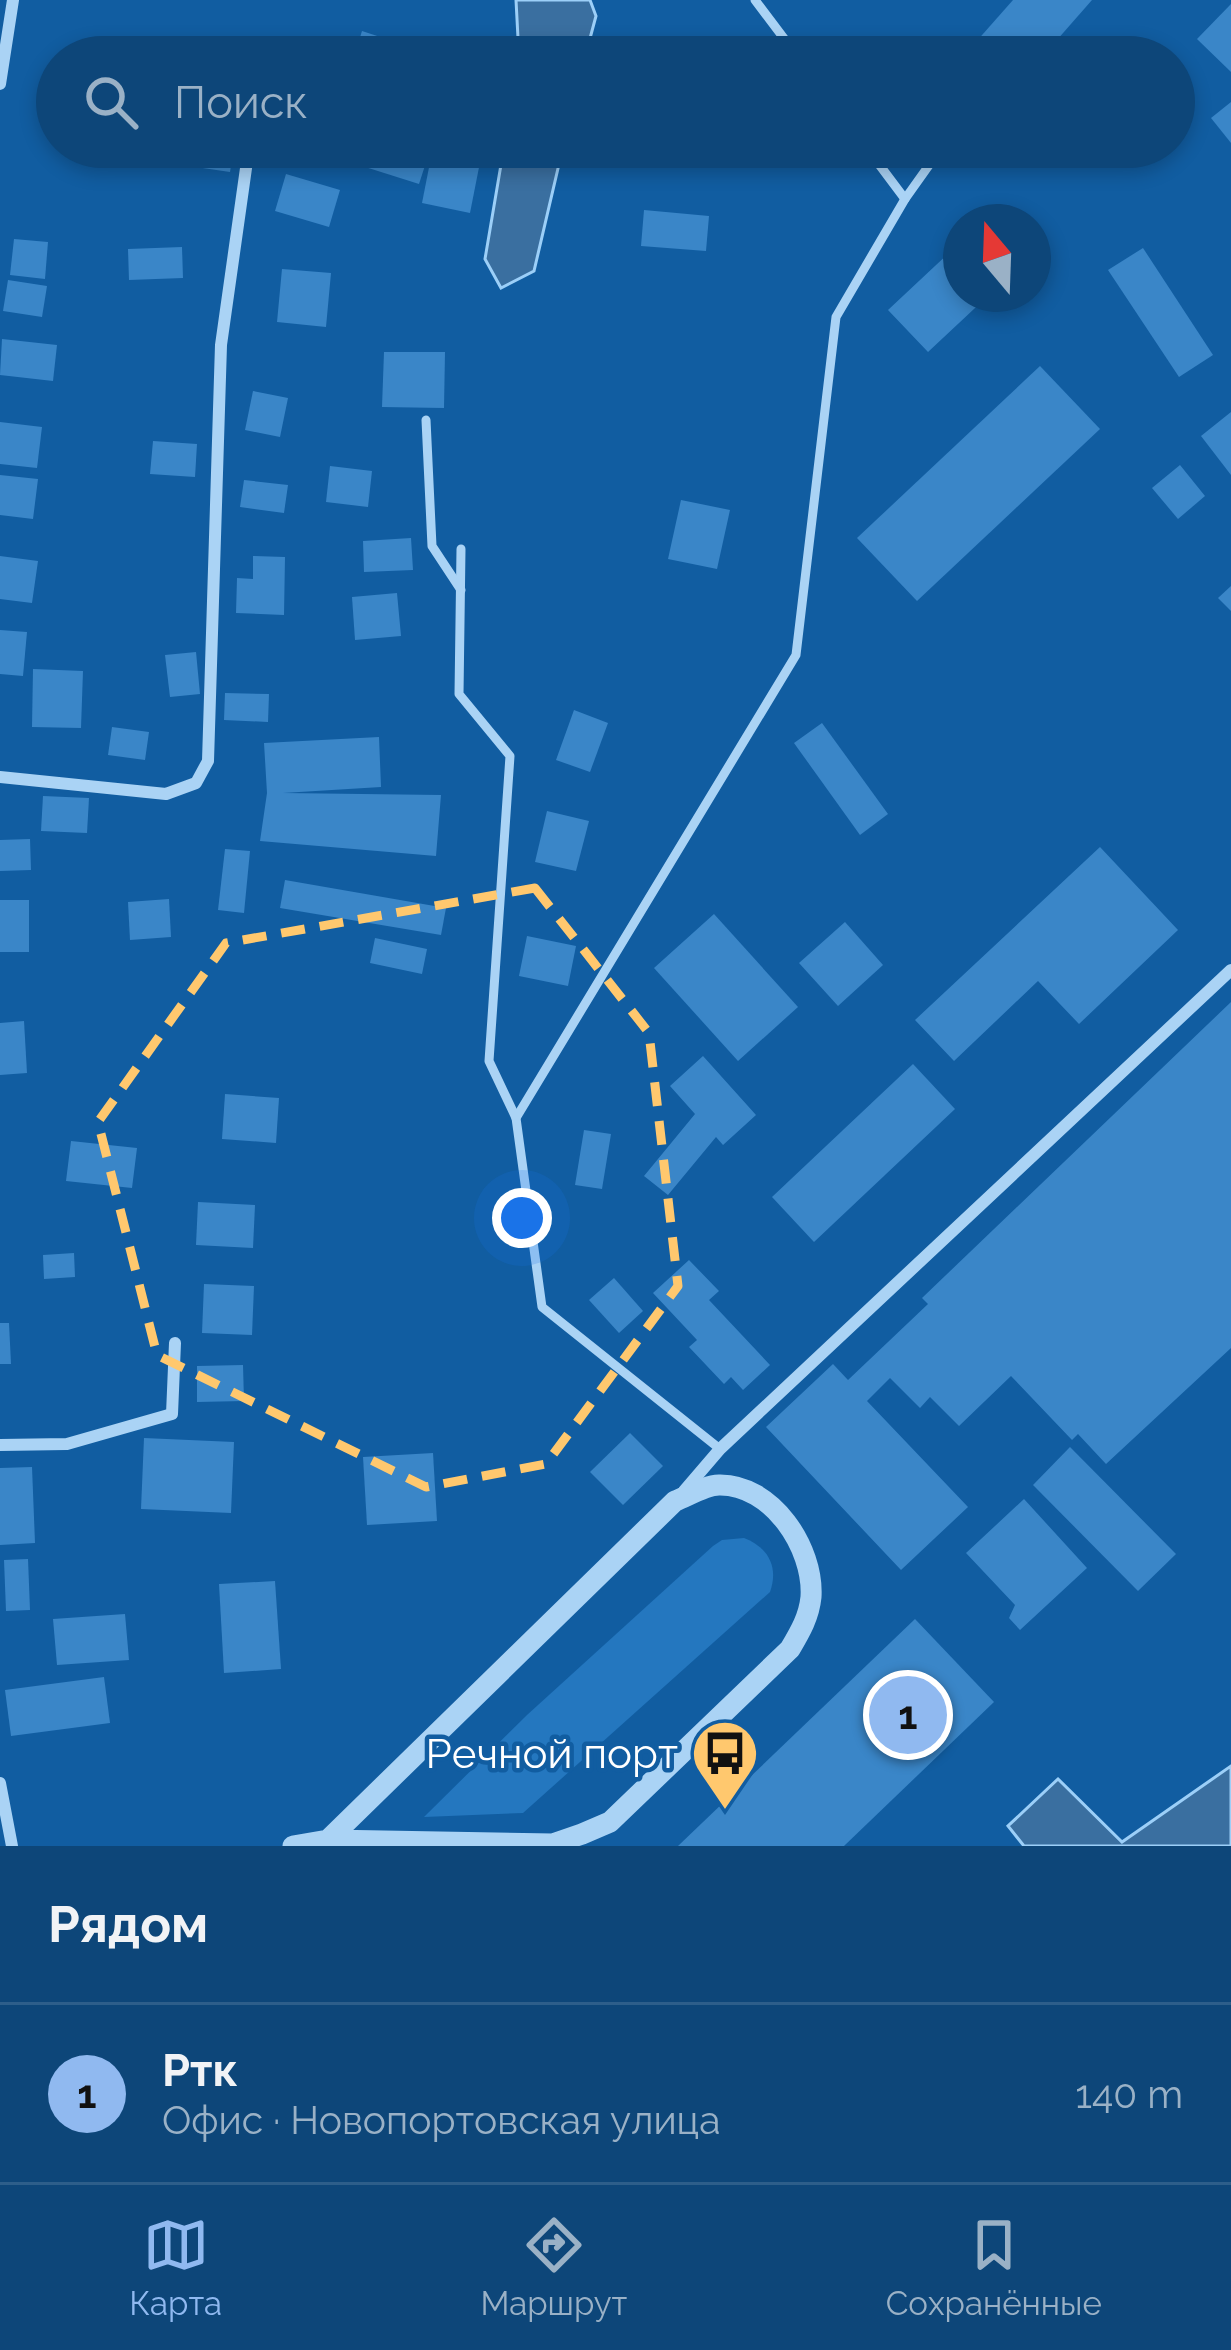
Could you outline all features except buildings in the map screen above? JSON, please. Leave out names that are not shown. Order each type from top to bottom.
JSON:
[{"type":"street","points":[[0,84],[13,0]]},
{"type":"street","points":[[0,777],[166,794],[196,783],[208,761],[221,345],[246,168]]},
{"type":"street","points":[[328,1840],[675,1501],[720,1449],[1231,970]]},
{"type":"street","points":[[0,1445],[67,1444],[172,1414],[175,1342]]},
{"type":"street","points":[[293,1846],[328,1840],[554,1845],[610,1822],[790,1648],[805,1624],[811,1600],[810,1574],[796,1537],[759,1493],[717,1484],[675,1501]]},
{"type":"street","points":[[0,1783],[12,1846]]},
{"type":"lane","points":[[755,0],[782,36]]},
{"type":"lane","points":[[881,168],[905,200]]},
{"type":"lane","points":[[516,1118],[796,655],[836,317],[927,168]]},
{"type":"lane","points":[[426,420],[432,546],[460,590]]},
{"type":"lane","points":[[461,549],[459,694],[511,756],[489,1060],[516,1118],[542,1307],[720,1449]]},
{"type":"highlighted area","points":[[535,888],[649,1033],[678,1286],[546,1464],[426,1487],[157,1355],[98,1122],[226,943]]},
{"type":"shaded area","points":[[516,0],[590,0],[596,16],[591,36],[518,36]]},
{"type":"shaded area","points":[[500,168],[558,168],[534,271],[501,288],[485,259]]},
{"type":"shaded area","points":[[744,1538],[769,1559],[770,1592],[523,1813],[424,1817],[527,1715],[713,1546]]},
{"type":"shaded area","points":[[1231,1766],[1231,1846],[1024,1846],[1008,1826],[1058,1779],[1122,1842]]},
{"type":"place","name":"Ртк","points":[[908,1715]]},
{"type":"place","name":"Речной порт","points":[[725,1812]]}]
